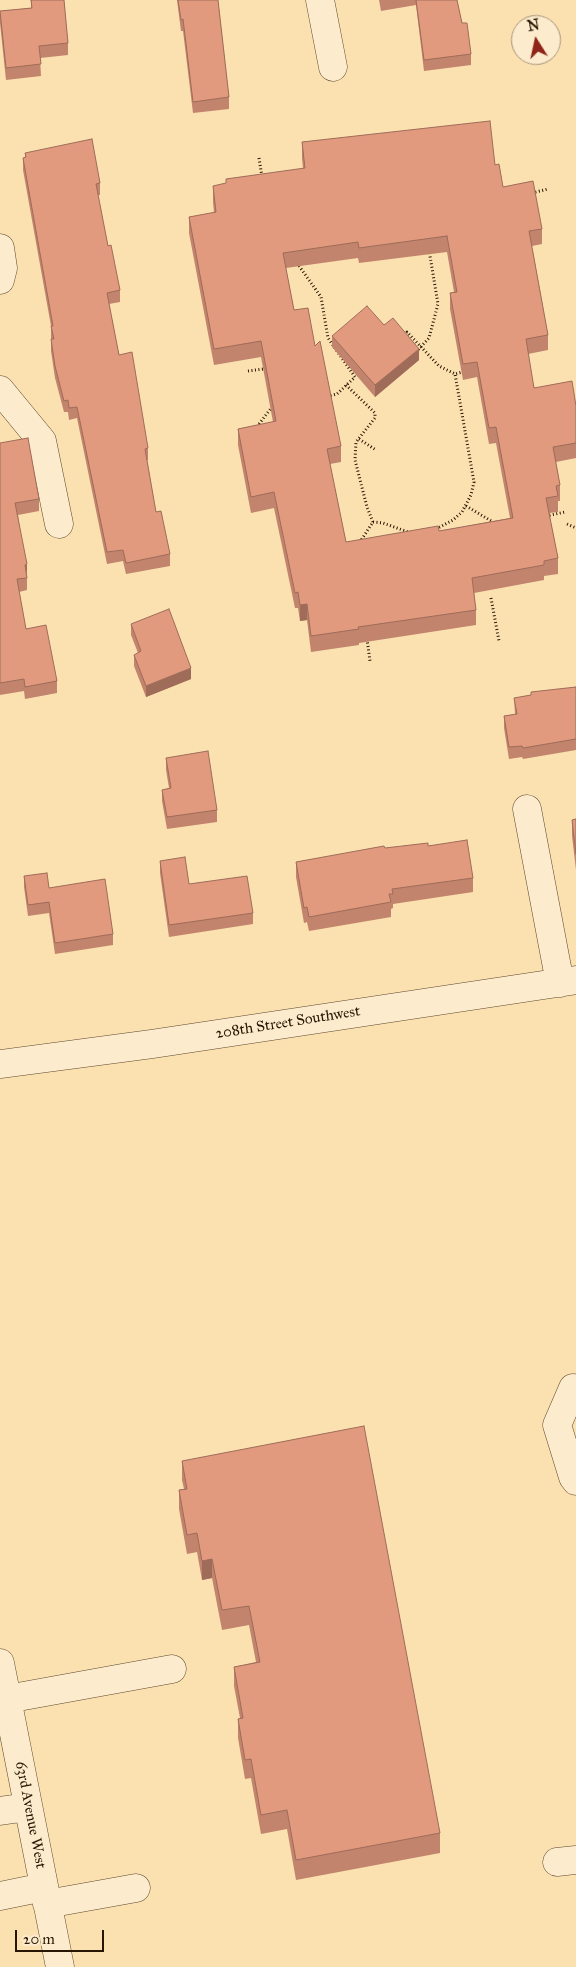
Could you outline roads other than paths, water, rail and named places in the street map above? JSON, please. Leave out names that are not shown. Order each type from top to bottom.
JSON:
[{"type":"street","points":[[320,0],[333,67]]},
{"type":"street","points":[[0,248],[3,268],[0,280]]},
{"type":"street","points":[[0,390],[42,441],[59,524]]},
{"type":"street","points":[[527,809],[568,981]]},
{"type":"street","name":"208th Street Southwest","points":[[0,1064],[152,1044],[568,981]]},
{"type":"street","points":[[573,1388],[557,1425],[573,1478],[576,1481]]},
{"type":"street","name":"63rd Avenue West","points":[[0,1663],[60,1967]]},
{"type":"street","points":[[7,1699],[172,1669]]},
{"type":"street","points":[[0,1811],[28,1807]]},
{"type":"street","points":[[0,1896],[45,1895],[136,1888]]}]
